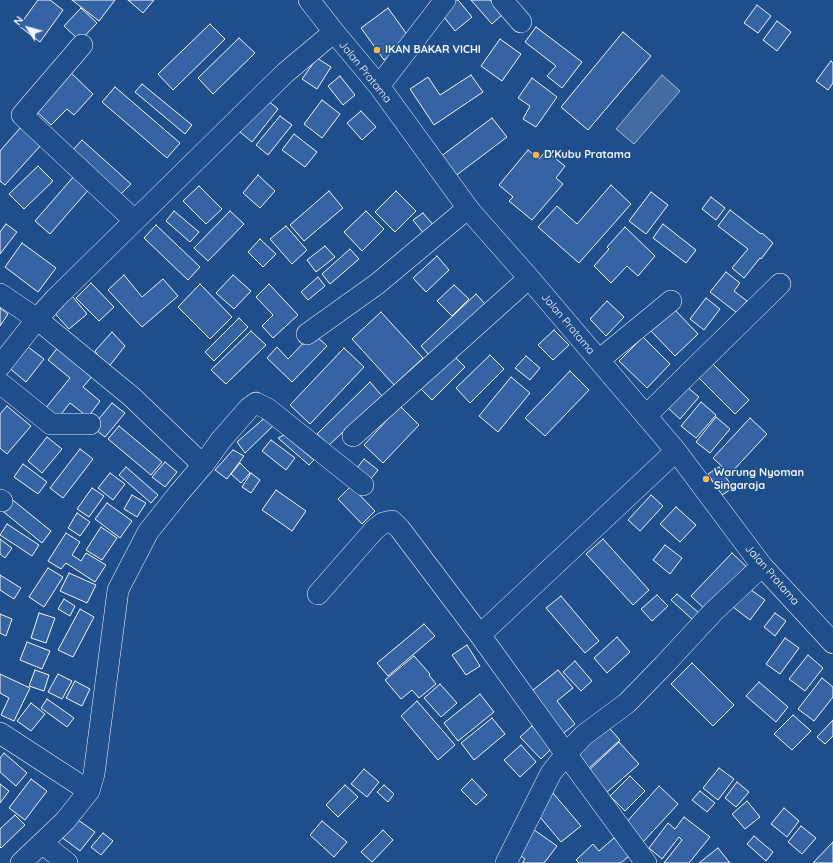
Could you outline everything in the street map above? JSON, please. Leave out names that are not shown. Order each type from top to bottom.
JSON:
[{"type":"street","name":"Jalan Pratama","points":[[309,0],[379,86],[468,208],[676,451],[762,566],[833,643]]},
{"type":"street","points":[[379,86],[444,0]]},
{"type":"street","points":[[502,0],[521,22]]},
{"type":"street","points":[[0,366],[37,319],[56,298],[134,220],[285,73],[334,32]]},
{"type":"street","points":[[82,45],[22,115],[134,220]]},
{"type":"street","points":[[307,334],[377,284],[468,208]]},
{"type":"street","points":[[353,436],[529,278]]},
{"type":"street","points":[[646,416],[780,284]]},
{"type":"street","points":[[0,294],[37,319],[132,397],[203,465]]},
{"type":"street","points":[[598,360],[671,300]]},
{"type":"street","points":[[0,383],[51,424],[90,424]]},
{"type":"street","points":[[21,863],[65,821],[89,791],[94,774],[118,590],[148,532],[179,492],[203,465],[221,440],[249,408],[256,402],[268,409],[363,485]]},
{"type":"street","points":[[480,635],[676,451]]},
{"type":"street","points":[[318,594],[375,529],[383,523],[392,521],[400,529],[480,635],[646,863]]},
{"type":"street","points":[[506,863],[551,773],[566,754],[584,735],[627,703],[714,610],[762,566]]},
{"type":"street","points":[[0,733],[89,791]]},
{"type":"street","points":[[42,843],[67,863]]},
{"type":"water","points":[[662,75],[680,91],[634,144],[616,129]]},
{"type":"building","points":[[38,0],[50,0],[63,10],[40,42],[19,26]]},
{"type":"building","points":[[72,0],[115,0],[99,21]]},
{"type":"building","points":[[128,0],[154,0],[143,13]]},
{"type":"building","points":[[455,0],[458,0],[472,17],[455,31],[440,12]]},
{"type":"building","points":[[471,0],[490,0],[503,14],[492,24]]},
{"type":"building","points":[[757,5],[771,16],[758,33],[744,23]]},
{"type":"building","points":[[81,8],[97,23],[80,41],[64,26]]},
{"type":"building","points":[[388,8],[411,40],[384,60],[361,28]]},
{"type":"building","points":[[777,21],[791,32],[777,51],[763,40]]},
{"type":"building","points":[[210,24],[225,39],[173,90],[158,74]]},
{"type":"building","points":[[536,27],[582,62],[562,88],[547,76],[556,66],[525,42]]},
{"type":"building","points":[[623,32],[651,56],[588,130],[561,107]]},
{"type":"building","points":[[239,38],[255,53],[213,94],[198,78]]},
{"type":"building","points":[[500,39],[521,54],[502,81],[481,66]]},
{"type":"building","points":[[317,58],[331,67],[317,89],[302,79]]},
{"type":"building","points":[[831,61],[833,63],[833,83],[828,90],[816,81]]},
{"type":"building","points":[[69,71],[93,94],[74,115],[67,109],[51,125],[33,108]]},
{"type":"building","points":[[471,75],[483,92],[434,125],[410,89],[428,77],[440,95]]},
{"type":"building","points":[[340,76],[355,95],[343,105],[328,86]]},
{"type":"building","points":[[532,78],[557,97],[536,127],[523,119],[530,106],[518,98]]},
{"type":"building","points":[[142,84],[192,125],[185,134],[135,92]]},
{"type":"building","points":[[115,87],[180,143],[167,158],[102,102]]},
{"type":"building","points":[[267,100],[278,109],[252,142],[240,132]]},
{"type":"building","points":[[322,100],[340,114],[322,138],[304,124]]},
{"type":"building","points":[[361,111],[376,127],[362,140],[347,123]]},
{"type":"building","points":[[280,116],[292,125],[268,155],[256,145]]},
{"type":"building","points":[[492,118],[507,137],[454,177],[440,157]]},
{"type":"building","points":[[21,127],[41,145],[5,185],[0,181],[0,151]]},
{"type":"building","points":[[294,134],[317,152],[305,167],[282,150]]},
{"type":"building","points":[[82,140],[131,184],[119,196],[71,152]]},
{"type":"building","points":[[528,150],[539,159],[546,151],[565,166],[556,178],[563,184],[532,220],[509,201],[513,197],[499,185]]},
{"type":"building","points":[[38,166],[53,181],[24,209],[9,194]]},
{"type":"building","points":[[75,175],[90,188],[50,234],[35,221]]},
{"type":"building","points":[[258,175],[275,191],[260,208],[243,193]]},
{"type":"building","points":[[611,185],[631,204],[579,263],[538,227],[557,206],[577,224]]},
{"type":"building","points":[[199,186],[222,209],[206,224],[183,201]]},
{"type":"building","points":[[329,191],[343,208],[304,241],[290,225]]},
{"type":"building","points":[[396,191],[416,211],[395,232],[375,212]]},
{"type":"building","points":[[651,192],[668,205],[646,234],[629,221]]},
{"type":"building","points":[[711,197],[725,208],[716,220],[702,209]]},
{"type":"building","points":[[730,210],[761,234],[762,233],[773,243],[744,278],[732,268],[748,249],[718,226]]},
{"type":"building","points":[[174,211],[199,232],[190,242],[166,221]]},
{"type":"building","points":[[230,211],[244,224],[208,261],[194,248]]},
{"type":"building","points":[[366,211],[384,229],[362,251],[344,232]]},
{"type":"building","points":[[423,213],[435,227],[425,235],[413,220]]},
{"type":"building","points":[[6,224],[17,232],[0,254],[0,232]]},
{"type":"building","points":[[663,224],[696,250],[686,263],[653,238]]},
{"type":"building","points":[[156,225],[200,267],[188,280],[144,238]]},
{"type":"building","points":[[286,226],[307,250],[292,264],[270,239]]},
{"type":"building","points":[[625,227],[655,256],[638,276],[627,266],[611,283],[594,266],[609,249],[607,247]]},
{"type":"building","points":[[260,239],[276,254],[263,267],[248,252]]},
{"type":"building","points":[[22,243],[56,268],[38,292],[5,267]]},
{"type":"building","points":[[325,246],[335,257],[316,272],[307,260]]},
{"type":"building","points":[[350,249],[359,259],[330,284],[322,274]]},
{"type":"building","points":[[437,256],[449,270],[426,292],[413,278]]},
{"type":"building","points":[[726,272],[740,283],[734,291],[747,301],[737,313],[710,292]]},
{"type":"building","points":[[124,275],[142,297],[163,279],[178,296],[142,327],[108,290]]},
{"type":"building","points":[[233,275],[251,291],[234,309],[216,293]]},
{"type":"building","points":[[318,277],[325,286],[308,300],[301,292]]},
{"type":"building","points":[[91,283],[114,307],[99,321],[76,298]]},
{"type":"building","points":[[200,284],[232,317],[210,339],[178,307]]},
{"type":"building","points":[[269,284],[298,315],[273,338],[262,326],[273,315],[256,297]]},
{"type":"building","points":[[454,285],[469,299],[452,316],[437,301]]},
{"type":"building","points":[[68,291],[87,314],[69,329],[49,307]]},
{"type":"building","points":[[476,294],[485,304],[430,356],[421,346]]},
{"type":"building","points":[[706,298],[720,309],[704,330],[690,319]]},
{"type":"building","points":[[607,301],[624,317],[606,336],[590,319]]},
{"type":"building","points":[[0,308],[8,314],[0,326]]},
{"type":"building","points":[[674,309],[698,334],[675,356],[651,331]]},
{"type":"building","points":[[381,312],[423,358],[394,385],[352,339]]},
{"type":"building","points":[[239,318],[248,327],[214,361],[205,352]]},
{"type":"building","points":[[554,330],[569,345],[553,360],[538,345]]},
{"type":"building","points":[[251,331],[266,345],[226,384],[211,370]]},
{"type":"building","points":[[112,332],[125,346],[107,369],[95,351]]},
{"type":"building","points":[[313,333],[327,346],[292,382],[267,358],[277,347],[288,359]]},
{"type":"building","points":[[643,337],[670,364],[647,388],[619,361]]},
{"type":"building","points":[[24,344],[44,359],[26,382],[7,366]]},
{"type":"building","points":[[59,346],[94,374],[83,387],[100,401],[88,417],[70,403],[57,419],[45,409],[70,378],[48,360]]},
{"type":"building","points":[[344,348],[364,367],[310,424],[290,405]]},
{"type":"building","points":[[452,354],[465,367],[432,400],[419,387]]},
{"type":"building","points":[[490,355],[504,369],[470,403],[456,388]]},
{"type":"building","points":[[526,356],[540,368],[530,380],[515,368]]},
{"type":"building","points":[[710,361],[749,400],[735,414],[696,375]]},
{"type":"building","points":[[570,371],[589,390],[545,436],[525,418]]},
{"type":"building","points":[[511,377],[530,393],[498,432],[479,416]]},
{"type":"building","points":[[370,382],[382,396],[329,445],[317,434]]},
{"type":"building","points":[[686,386],[699,397],[680,419],[667,407]]},
{"type":"building","points":[[701,402],[716,415],[696,438],[681,426]]},
{"type":"building","points":[[112,403],[125,413],[105,437],[92,427]]},
{"type":"building","points":[[7,406],[31,426],[7,454],[0,448],[0,414]]},
{"type":"building","points":[[400,406],[419,425],[383,463],[364,445]]},
{"type":"building","points":[[268,415],[277,422],[245,453],[237,442]]},
{"type":"building","points":[[716,417],[730,429],[710,453],[696,442]]},
{"type":"building","points":[[750,418],[767,434],[730,474],[713,458]]},
{"type":"building","points":[[119,426],[162,462],[151,475],[108,439]]},
{"type":"building","points":[[284,435],[314,460],[309,465],[278,438]]},
{"type":"building","points":[[47,437],[62,449],[42,473],[28,461]]},
{"type":"building","points":[[271,440],[295,458],[286,470],[262,451]]},
{"type":"building","points":[[80,449],[93,459],[63,498],[50,488]]},
{"type":"building","points":[[233,450],[244,456],[227,479],[215,470]]},
{"type":"building","points":[[364,459],[378,470],[370,480],[357,468]]},
{"type":"building","points":[[165,462],[177,472],[165,487],[152,477]]},
{"type":"building","points":[[240,463],[250,473],[241,483],[231,474]]},
{"type":"building","points":[[23,464],[47,482],[38,494],[14,477]]},
{"type":"building","points":[[126,467],[158,495],[151,503],[119,475]]},
{"type":"building","points":[[719,467],[733,488],[722,495],[708,474]]},
{"type":"building","points":[[110,473],[125,484],[113,500],[98,488]]},
{"type":"building","points":[[251,473],[260,480],[251,493],[242,487]]},
{"type":"building","points":[[351,486],[375,511],[362,524],[338,499]]},
{"type":"building","points":[[92,488],[104,496],[89,517],[77,509]]},
{"type":"building","points":[[276,490],[306,511],[292,531],[262,510]]},
{"type":"building","points":[[132,495],[146,503],[137,517],[124,509]]},
{"type":"building","points":[[651,495],[663,506],[640,531],[628,520]]},
{"type":"building","points":[[9,497],[51,531],[42,543],[0,509]]},
{"type":"building","points":[[107,503],[132,521],[120,538],[95,519]]},
{"type":"building","points":[[676,507],[696,525],[680,542],[660,524]]},
{"type":"building","points":[[77,513],[90,522],[80,536],[68,528]]},
{"type":"building","points":[[7,524],[39,545],[32,556],[0,535]]},
{"type":"building","points":[[101,527],[117,538],[102,560],[86,550]]},
{"type":"building","points":[[66,533],[80,542],[72,555],[81,561],[86,553],[106,565],[95,582],[66,563],[61,569],[48,561]]},
{"type":"building","points":[[0,539],[12,548],[5,558],[0,554]]},
{"type":"building","points":[[603,539],[649,590],[633,605],[586,554]]},
{"type":"building","points":[[665,545],[682,558],[670,574],[653,560]]},
{"type":"building","points":[[732,553],[751,571],[710,614],[691,596]]},
{"type":"building","points":[[48,568],[63,577],[44,607],[29,597]]},
{"type":"building","points":[[69,573],[96,585],[87,603],[60,591]]},
{"type":"building","points":[[0,575],[21,588],[14,599],[0,590]]},
{"type":"building","points":[[747,587],[765,600],[750,620],[733,607]]},
{"type":"building","points":[[677,594],[699,613],[693,620],[671,600]]},
{"type":"building","points":[[657,595],[668,606],[652,621],[641,609]]},
{"type":"building","points":[[561,596],[599,641],[585,653],[546,608]]},
{"type":"building","points":[[64,599],[75,606],[70,616],[58,609]]},
{"type":"building","points":[[80,609],[94,617],[73,657],[58,650]]},
{"type":"building","points":[[39,613],[55,618],[46,643],[31,638]]},
{"type":"building","points":[[775,613],[786,621],[775,636],[764,627]]},
{"type":"building","points":[[0,614],[12,619],[6,636],[0,633]]},
{"type":"building","points":[[424,624],[435,636],[388,676],[377,663]]},
{"type":"building","points":[[617,637],[630,652],[607,673],[594,658]]},
{"type":"building","points":[[785,638],[799,648],[780,674],[766,664]]},
{"type":"building","points":[[27,642],[50,651],[42,669],[20,660]]},
{"type":"building","points":[[467,645],[480,666],[466,675],[452,655]]},
{"type":"building","points":[[808,655],[823,668],[805,691],[789,679]]},
{"type":"building","points":[[414,656],[430,674],[429,675],[436,684],[419,698],[412,690],[401,699],[385,680]]},
{"type":"building","points":[[575,661],[592,681],[581,691],[563,672]]},
{"type":"building","points":[[692,663],[734,705],[713,726],[671,684]]},
{"type":"building","points":[[35,670],[49,675],[44,691],[29,686]]},
{"type":"building","points":[[558,670],[573,688],[557,701],[575,724],[560,736],[528,694]]},
{"type":"building","points":[[0,674],[30,688],[14,721],[1,715],[9,698],[0,693]]},
{"type":"building","points":[[58,674],[72,681],[62,699],[48,692]]},
{"type":"building","points":[[822,678],[833,687],[833,697],[814,721],[798,709]]},
{"type":"building","points":[[75,681],[90,689],[82,706],[66,698]]},
{"type":"building","points":[[759,682],[788,707],[776,722],[746,696]]},
{"type":"building","points":[[440,684],[457,703],[441,717],[424,698]]},
{"type":"building","points":[[480,694],[494,712],[458,741],[444,723]]},
{"type":"building","points":[[47,699],[74,718],[67,727],[41,708]]},
{"type":"building","points":[[417,701],[455,745],[438,760],[401,716]]},
{"type":"building","points":[[31,703],[45,714],[31,731],[17,721]]},
{"type":"building","points":[[793,715],[811,731],[792,750],[774,734]]},
{"type":"building","points":[[492,718],[505,734],[474,760],[461,743]]},
{"type":"building","points":[[833,720],[833,736],[825,744],[817,737]]},
{"type":"building","points":[[604,722],[620,740],[588,769],[572,751]]},
{"type":"building","points":[[532,726],[552,748],[541,759],[520,737]]},
{"type":"building","points":[[619,742],[639,764],[606,793],[587,772]]},
{"type":"building","points":[[521,745],[536,762],[520,777],[504,760]]},
{"type":"building","points":[[4,753],[27,773],[16,786],[0,772],[0,758]]},
{"type":"building","points":[[719,768],[734,779],[718,800],[703,788]]},
{"type":"building","points":[[364,769],[379,782],[367,797],[351,784]]},
{"type":"building","points":[[630,776],[645,791],[625,811],[610,796]]},
{"type":"building","points":[[31,779],[47,791],[25,820],[9,808]]},
{"type":"building","points":[[472,779],[487,795],[476,805],[461,790]]},
{"type":"building","points":[[737,782],[749,792],[736,807],[725,798]]},
{"type":"building","points":[[0,784],[9,791],[0,803]]},
{"type":"building","points":[[345,785],[358,797],[338,817],[326,805]]},
{"type":"building","points":[[384,785],[394,794],[388,802],[377,792]]},
{"type":"building","points":[[659,786],[678,804],[643,842],[624,825]]},
{"type":"building","points":[[700,791],[715,803],[707,812],[692,800]]},
{"type":"building","points":[[553,793],[581,826],[561,842],[534,810]]},
{"type":"building","points":[[747,801],[760,817],[745,829],[732,814]]},
{"type":"building","points":[[784,808],[799,821],[787,837],[771,824]]},
{"type":"building","points":[[15,815],[25,825],[1,848],[0,829]]},
{"type":"building","points":[[74,817],[95,832],[80,851],[60,836]]},
{"type":"building","points":[[684,817],[710,837],[689,863],[664,863],[682,840],[679,837],[662,859],[649,848],[668,823],[675,829]]},
{"type":"building","points":[[322,821],[347,842],[334,857],[310,835]]},
{"type":"building","points":[[801,826],[816,838],[802,854],[788,842]]},
{"type":"building","points":[[530,827],[557,846],[544,863],[522,863],[525,859],[513,850]]},
{"type":"building","points":[[383,830],[393,840],[372,862],[361,852]]},
{"type":"building","points":[[103,833],[113,841],[101,855],[91,847]]},
{"type":"building","points":[[754,836],[773,852],[766,861],[747,844]]},
{"type":"building","points":[[614,838],[630,855],[621,863],[579,863],[576,860],[593,844],[599,851]]},
{"type":"building","points":[[833,842],[833,863],[813,863]]},
{"type":"building","points":[[718,848],[730,863],[699,863]]},
{"type":"place","name":"IKAN BAKAR VICHI","points":[[377,50]]},
{"type":"place","name":"D'Kubu Pratama","points":[[536,155]]},
{"type":"place","name":"Warung Nyoman Singaraja","points":[[706,479]]}]
